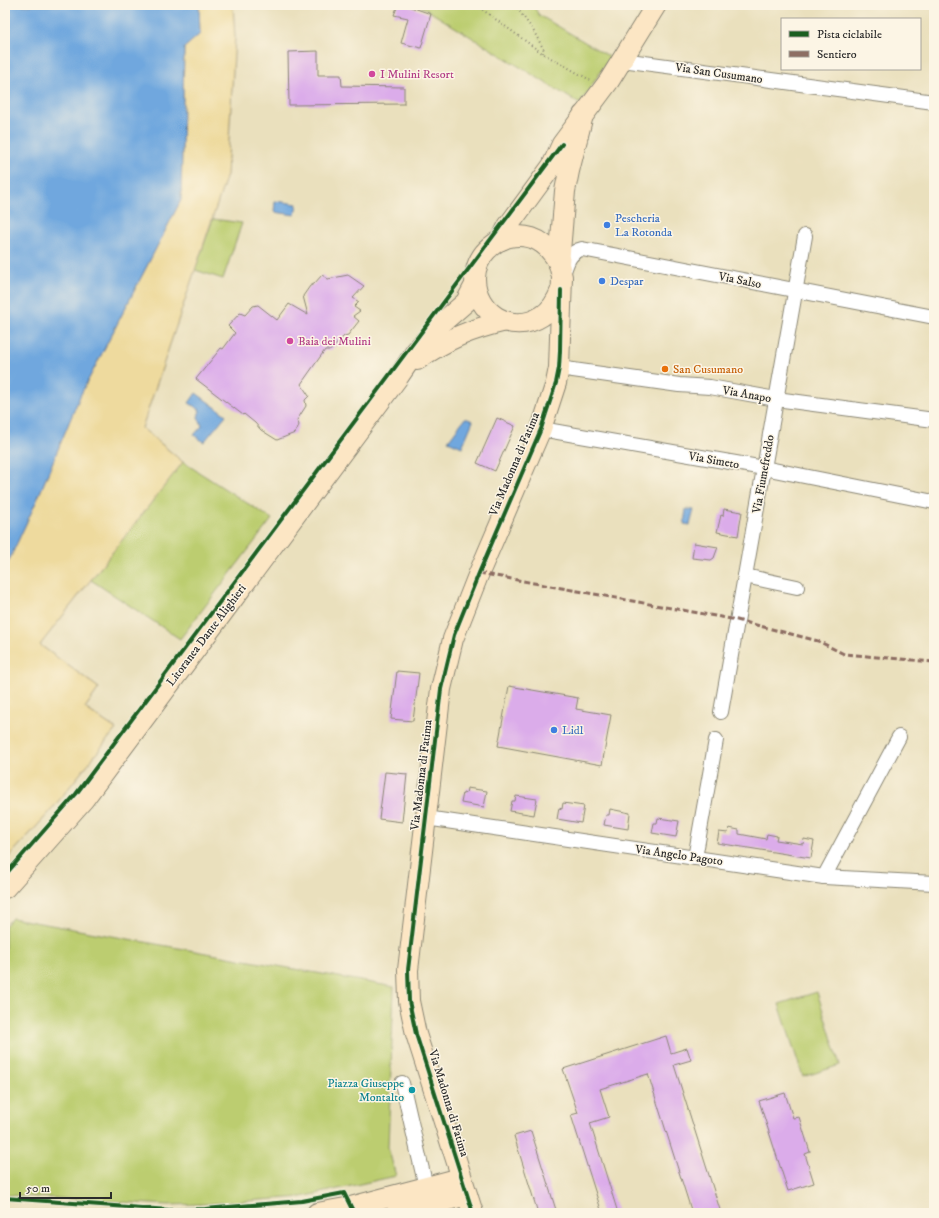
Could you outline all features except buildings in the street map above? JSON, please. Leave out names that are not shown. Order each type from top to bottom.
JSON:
[{"type":"main road","points":[[501,240],[508,226],[552,166],[562,144],[604,88],[656,5]]},
{"type":"main road","name":"Via Madonna di Fatima","points":[[467,1195],[416,1034],[409,1000],[408,970],[441,689],[453,639],[479,573],[541,429],[556,383],[559,359],[565,191],[583,115]]},
{"type":"main road","points":[[399,376],[438,346],[460,335],[483,326],[506,322],[523,323],[531,321],[542,317],[550,309],[557,300],[561,277],[554,254],[536,239],[524,236],[512,236],[501,240],[492,245],[484,253],[478,263],[475,274],[475,285],[478,297],[485,308],[506,322]]},
{"type":"main road","points":[[399,376],[416,351],[436,328],[466,302],[475,285]]},
{"type":"main road","points":[[531,321],[543,323],[552,330],[559,359]]},
{"type":"main road","name":"Litoranea Dante Alighieri","points":[[5,888],[84,799],[399,376]]},
{"type":"main road","points":[[317,1213],[348,1210],[426,1187],[467,1195]]},
{"type":"main road","points":[[396,1213],[467,1195]]},
{"type":"street","name":"Via San Cusumano","points":[[622,60],[934,102]]},
{"type":"street","name":"Via Fiumefreddo","points":[[721,712],[805,236]]},
{"type":"street","name":"Via Salso","points":[[561,277],[568,260],[575,251],[582,249],[934,317]]},
{"type":"street","name":"Via Anapo","points":[[559,359],[679,385],[710,387],[776,399],[934,420]]},
{"type":"street","name":"Via Simeto","points":[[541,429],[764,468],[934,502]]},
{"type":"street","points":[[744,576],[797,587]]},
{"type":"street","points":[[824,877],[899,737]]},
{"type":"street","points":[[695,858],[716,740]]},
{"type":"street","name":"Via Angelo Pagoto","points":[[426,818],[824,877],[934,883]]},
{"type":"street","points":[[402,1082],[426,1187]]},
{"type":"path","points":[[476,5],[542,53],[604,88]]},
{"type":"path","points":[[516,5],[533,30],[544,50],[542,53]]},
{"type":"green space","points":[[419,5],[533,5],[539,15],[610,57],[580,104]]},
{"type":"green space","points":[[213,219],[242,223],[223,279],[195,270]]},
{"type":"green space","points":[[183,462],[272,519],[180,639],[91,580]]},
{"type":"green space","points":[[12,918],[394,987],[388,1147],[396,1176],[302,1197],[205,1204],[168,1205],[5,1195],[5,926]]},
{"type":"green space","points":[[817,992],[840,1065],[803,1077],[779,1004]]},
{"type":"sand","points":[[199,5],[233,5],[235,37],[227,175],[142,428],[183,462],[40,645],[99,688],[85,708],[116,729],[48,814],[5,861],[5,569],[37,500],[80,396],[181,200],[184,47],[200,34]]},
{"type":"water","points":[[5,5],[199,5],[200,34],[184,48],[181,200],[80,396],[37,500],[5,569]]},
{"type":"water","points":[[275,201],[297,204],[295,215],[274,212]]},
{"type":"water","points":[[196,393],[226,415],[204,442],[194,435],[202,426],[198,417],[200,410],[189,403]]},
{"type":"water","points":[[465,418],[473,421],[462,447],[448,441]]},
{"type":"water","points":[[686,509],[694,510],[690,525],[684,524]]},
{"type":"marked path","points":[[479,573],[737,620],[818,641],[844,654],[934,662]]},
{"type":"cycle path","points":[[5,875],[76,794],[562,144]]},
{"type":"cycle path","points":[[473,1213],[416,1034],[409,1001],[408,970],[441,689],[454,635],[541,429],[556,383],[560,351],[561,290]]},
{"type":"cycle path","points":[[5,1198],[169,1210],[205,1209],[302,1201],[344,1193],[354,1213]]},
{"type":"place","name":"I Mulini Resort","points":[[372,74]]},
{"type":"place","name":"Pescheria La Rotonda","points":[[607,225]]},
{"type":"place","name":"Despar","points":[[602,281]]},
{"type":"place","name":"Baia dei Mulini","points":[[290,341]]},
{"type":"place","name":"San Cusumano","points":[[665,369]]},
{"type":"place","name":"Lidl","points":[[554,730]]},
{"type":"place","name":"Piazza Giuseppe Montalto","points":[[412,1090]]}]
